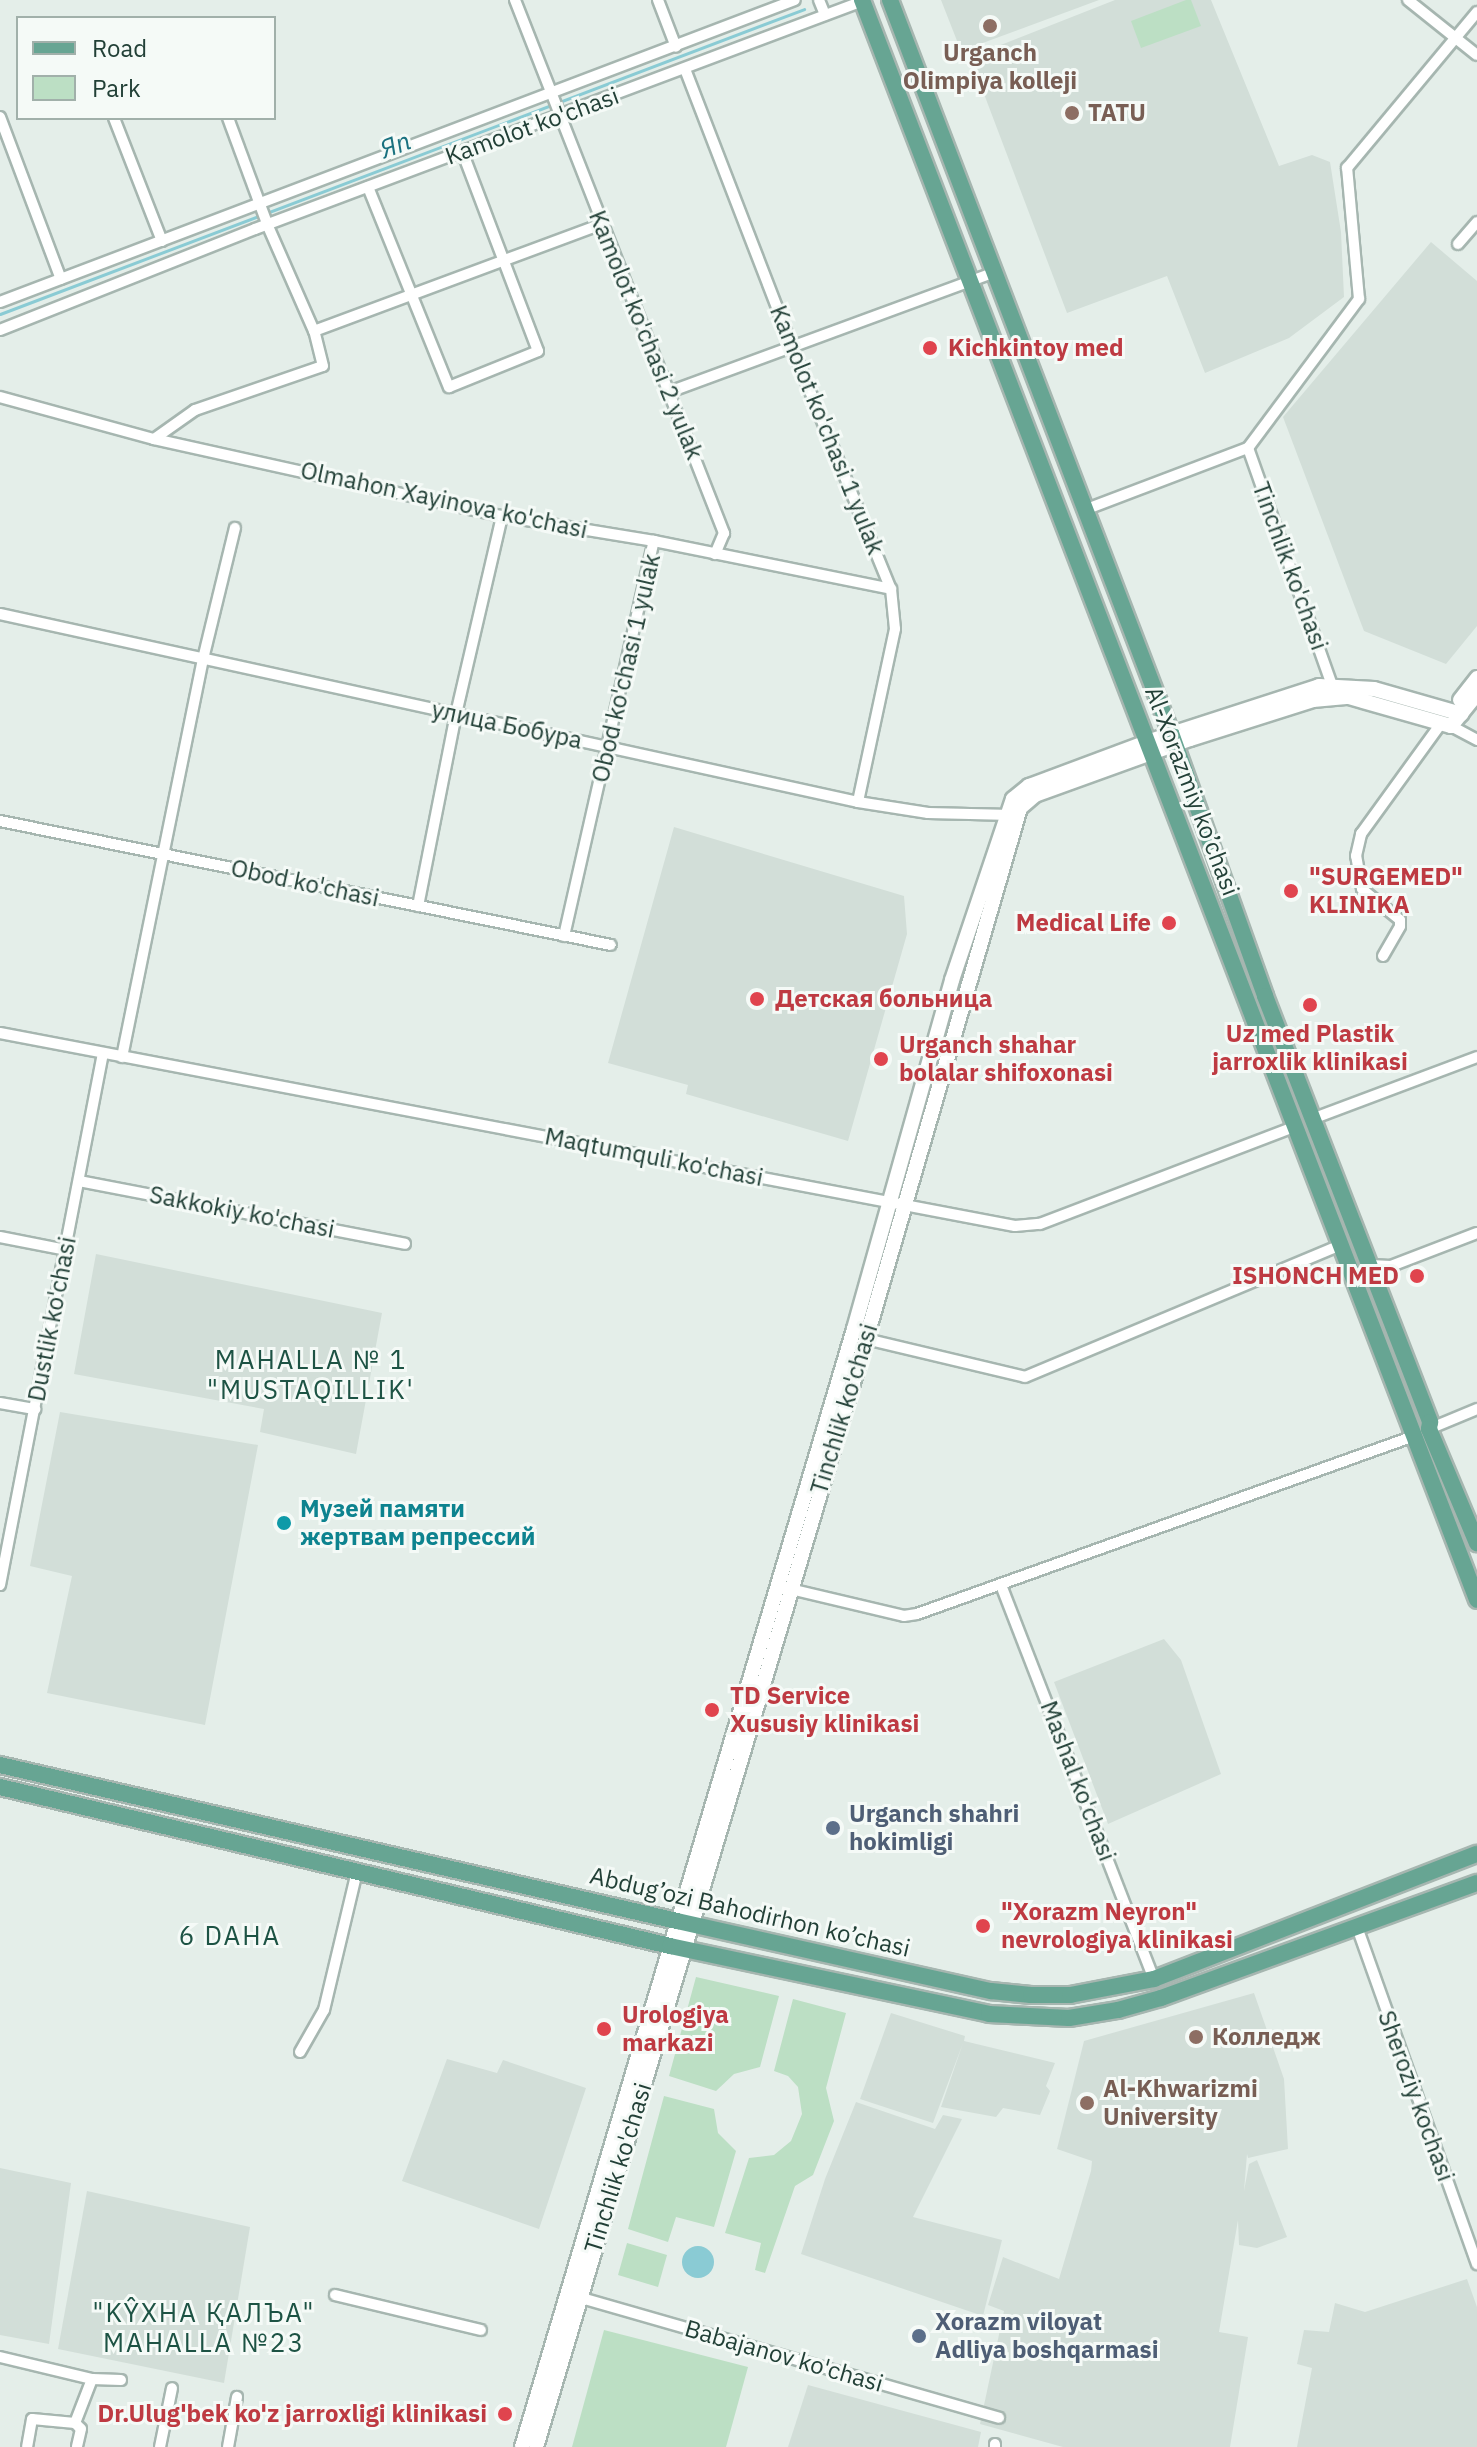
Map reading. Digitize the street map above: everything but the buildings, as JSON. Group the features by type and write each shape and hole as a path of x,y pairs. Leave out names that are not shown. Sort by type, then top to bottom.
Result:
{"main road":[{"name":"Al-Xorazmiy ko’chasi","path":"862,0 1341,1245 1421,1432 1477,1543"},
{"name":"Al-Xorazmiy ko’chasi","path":"890,0 1087,509 1312,1119 1430,1422 1421,1432"},
{"path":"1451,718 1477,678"},
{"name":"Tinchlik ko'chasi","path":"783,1587 866,1339 1013,799 1029,786 1149,747 1305,689 1332,685 1374,689 1451,718"},
{"path":"1451,718 1477,694"},
{"name":"Tinchlik ko'chasi","path":"1173,738 1336,696 1451,718"},
{"name":"Tinchlik ko'chasi","path":"536,2447 574,2296 783,1587 888,1202 1010,815"},
{"name":"Al-Xorazmiy ko’chasi","path":"1421,1432 1477,1600"},
{"name":"Abdug’ozi Bahodirhon ko’chasi","path":"0,1765 991,1991 1070,1995 1154,1979 1477,1854"},
{"name":"Abdug’ozi Bahodirhon ko’chasi","path":"0,1787 677,1947 989,2014 1034,2017 1069,2018 1118,2010 1477,1883"},
{"path":"1219,1956 1224,1975"},
{"name":"Tinchlik ko'chasi","path":"522,2447 574,2296"}],"street":[{"name":"Kamolot ko'chasi 2 yulak","path":"515,0 724,533 715,554"},
{"path":"658,0 676,47"},
{"name":"Kamolot ko'chasi","path":"0,302 795,0"},
{"path":"819,0 825,15"},
{"name":"Kamolot ko'chasi","path":"0,330 862,0"},
{"path":"1408,0 1477,55"},
{"path":"1087,509 1248,448 1359,299 1347,168 1477,12"},
{"name":"Kamolot ko'chasi 1 yulak","path":"685,69 792,347 891,589 895,629 858,802"},
{"path":"0,117 61,279"},
{"path":"115,120 162,241"},
{"path":"154,439 195,410 323,366 314,331 268,226 229,120"},
{"path":"368,187 449,387 538,351 462,151"},
{"path":"1458,244 1477,222"},
{"path":"314,331 601,224"},
{"path":"669,392 996,272"},
{"name":"Olmahon Xayinova ko'chasi","path":"0,397 154,439 502,516 654,541 891,589"},
{"name":"Tinchlik ko'chasi","path":"1248,448 1332,685"},
{"path":"418,906 456,714 502,516"},
{"path":"122,1057 203,659 235,528"},
{"name":"Obod ko'chasi 1 yulak","path":"564,936 654,541"},
{"name":"улица Бобура","path":"0,614 858,802 928,813 1010,815"},
{"path":"1383,956 1400,926 1400,920 1362,889 1356,856 1361,834 1451,718 1477,740"},
{"name":"Obod ko'chasi","path":"0,821 611,945"},
{"name":"Maqtumquli ko'chasi","path":"0,1033 1015,1226 1034,1226 1294,1127"},
{"name":"Dustlik ko'chasi","path":"0,1585 103,1053"},
{"path":"1312,1119 1477,1057"},
{"name":"Sakkokiy ko'chasi","path":"79,1181 405,1244"},
{"path":"1370,1265 1391,1266 1477,1233"},
{"path":"0,1237 66,1250"},
{"path":"866,1339 1025,1377 1341,1245"},
{"path":"0,1403 35,1409"},
{"path":"783,1587 904,1616 1001,1585 1477,1409"},
{"name":"Mashal ko'chasi","path":"1001,1585 1154,1979"},
{"path":"300,2052 324,2010 357,1871"},
{"name":"Sheroziy kochasi","path":"1357,1927 1477,2264"},
{"path":"335,2295 481,2330"},
{"name":"Babajanov ko'chasi","path":"574,2296 999,2418"},
{"path":"0,2357 92,2379 121,2380"},
{"path":"75,2423 92,2379"},
{"path":"160,2447 172,2388"},
{"path":"228,2447 237,2397"},
{"path":"27,2447 32,2419 75,2423 81,2429 77,2447"}],"shaded area":[{"name":"Urganch Olimpiya kolleji","path":"941,0 1099,0 961,51"},
{"path":"1115,0 1211,0 1279,166 1312,155 1330,162 1341,232 1344,297 1289,338 1205,373 1167,276 1067,313 970,57"},
{"path":"1431,242 1477,281 1477,626 1446,664 1364,631 1283,417"},
{"name":"Детская больница","path":"674,827 904,896 907,934 848,1141 686,1094 688,1085 608,1063"},
{"path":"96,1254 382,1313 356,1454 260,1432 264,1409 74,1374"},
{"path":"60,1412 258,1445 205,1725 47,1693 72,1576 30,1566"},
{"path":"1164,1639 1181,1660 1221,1774 1108,1824 1054,1682"},
{"path":"1254,1993 1284,2079 1288,2149 1248,2158 1247,2154 1244,2191 1249,2164 1257,2160 1287,2237 1257,2248 1239,2245 1238,2220 1219,2332 1248,2337 1230,2447 1063,2447 980,2424 1004,2311 988,2305 1003,2257 1059,2279 1091,2171 1092,2161 1057,2149 1084,2041"},
{"path":"891,2013 965,2036 964,2041 1055,2063 1046,2086 1050,2091 1040,2115 1003,2108 996,2117 941,2107 963,2043 933,2123 860,2099"},
{"path":"447,2059 497,2073 503,2060 586,2088 539,2229 402,2181"},
{"path":"856,2102 935,2129 943,2115 962,2119 913,2217 1002,2240 983,2316 801,2254 825,2179"},
{"path":"0,2168 71,2183 49,2344 0,2335"},
{"path":"87,2191 250,2227 224,2383 58,2349"},
{"path":"1467,2279 1477,2307 1477,2447 1297,2447 1312,2368 1297,2364 1304,2330 1329,2332 1335,2303 1365,2312"},
{"path":"808,2385 981,2432 978,2447 788,2447"}],"green space":[{"path":"1191,0 1201,26 1141,48 1131,21"},
{"path":"696,1977 779,1996 760,2067 734,2074 716,2091 669,2076"},
{"path":"793,1999 846,2013 826,2088 834,2121 813,2175 795,2186 765,2273 755,2270 761,2243 725,2233 749,2158 774,2155 791,2141 802,2114 798,2087 788,2076 774,2071"},
{"path":"664,2096 714,2109 718,2133 736,2151 714,2227 676,2217 668,2242 628,2229"},
{"path":"627,2243 667,2255 658,2287 618,2275"},
{"path":"604,2330 748,2367 726,2447 572,2447"}],"water":[{"path":"698,2246 709,2251 714,2262 709,2273 698,2278 687,2273 682,2262 687,2251"}],"waterway":[{"name":"Яп","path":"0,314 804,9"}],"place":[{"name":"Urganch Olimpiya kolleji","path":"990,26"},
{"name":"TATU","path":"1072,113"},
{"name":"Kichkintoy med","path":"930,348"},
{"name":"\"SURGEMED\" KLINIKA","path":"1291,891"},
{"name":"Medical Life","path":"1169,923"},
{"name":"Детская больница","path":"757,999"},
{"name":"Uz med Plastik jarroxlik klinikasi","path":"1310,1005"},
{"name":"Urganch shahar bolalar shifoxonasi","path":"881,1059"},
{"name":"ISHONCH MED","path":"1417,1276"},
{"name":"Музей памяти жертвам репрессий","path":"284,1523"},
{"name":"TD Service Xususiy klinikasi","path":"712,1710"},
{"name":"Urganch shahri hokimligi","path":"833,1828"},
{"name":"\"Xorazm Neyron\" nevrologiya klinikasi","path":"983,1926"},
{"name":"Urologiya markazi","path":"604,2029"},
{"name":"Колледж","path":"1196,2037"},
{"name":"Al-Khwarizmi University","path":"1087,2103"},
{"name":"Xorazm viloyat Adliya boshqarmasi","path":"919,2336"},
{"name":"Dr.Ulug'bek ko'z jarroxligi klinikasi","path":"505,2414"}],"district":[{"name":"MAHALLA № 1 \"MUSTAQILLIK'","path":"311,1375"},
{"name":"6 DAHA","path":"230,1936"},
{"name":"\"KŶХНА ҚАЛЪА\" MAHALLA №23","path":"204,2328"}]}
